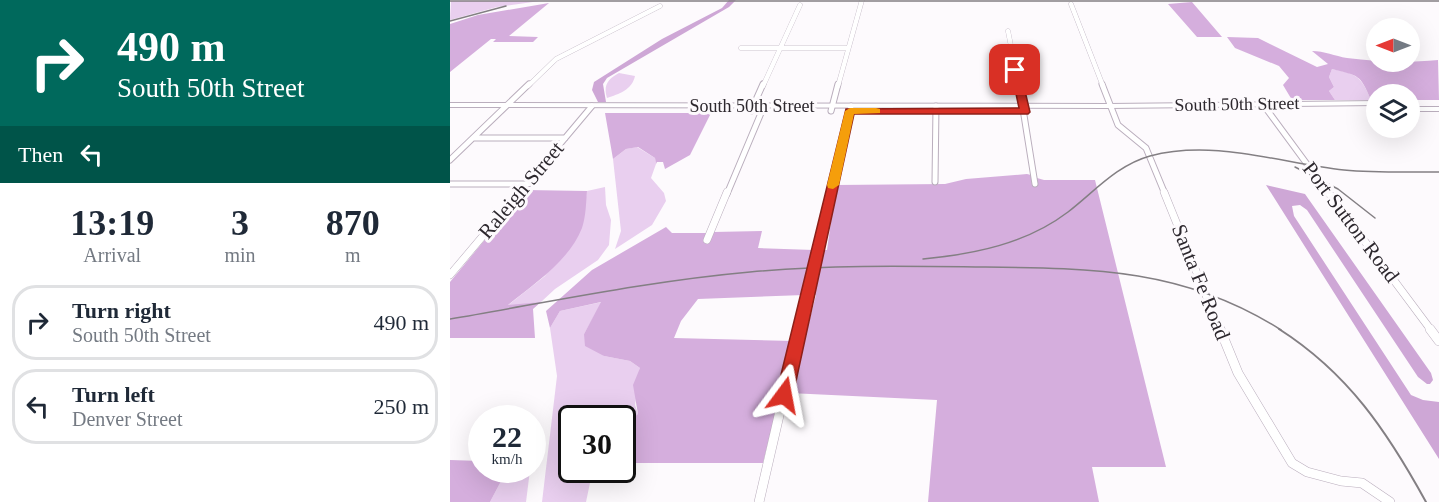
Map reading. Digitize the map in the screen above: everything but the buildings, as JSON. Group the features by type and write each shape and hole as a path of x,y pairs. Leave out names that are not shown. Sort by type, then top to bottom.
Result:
{"main road":[{"name":"South 50th Street","path":"450,105 504,108 1111,109 1366,103"},
{"path":"1420,103 1439,103"},
{"name":"South 50th Street","path":"1264,106 1366,109"},
{"name":"South 50th Street","path":"450,111 504,108"},
{"path":"1420,109 1439,109"}],"street":[{"path":"832,109 862,0"},
{"name":"Santa Fe Road","path":"1071,4 1118,125 1146,148 1238,373 1292,463 1307,472 1341,481 1362,483 1390,502"},
{"path":"450,160 556,59 660,6"},
{"path":"752,108 800,6"},
{"path":"1008,31 1035,184"},
{"path":"741,48 848,48"},
{"name":"Port Sutton Road","path":"1264,106 1439,341"},
{"name":"Raleigh Street","path":"450,275 590,108"},
{"path":"707,240 763,108"},
{"path":"759,502 851,109"},
{"path":"934,182 936,109"},
{"path":"473,138 565,138"},
{"path":"450,184 528,184"}],"shaded area":[{"path":"729,0 736,0 729,7 607,78 603,84 606,102 598,102 592,90 594,82 662,39 722,8"},
{"path":"451,1 540,1 497,7 450,20"},
{"path":"1192,2 1222,37 1197,37 1168,4"},
{"path":"549,3 509,36 538,37 533,42 493,42 496,39 491,39 450,72 450,24 478,15"},
{"path":"1227,37 1258,38 1317,67 1328,64 1312,51 1366,60 1366,72 1420,72 1420,61 1438,60 1439,100 1420,100 1420,84 1366,84 1366,89 1358,77 1332,69 1329,77 1334,87 1329,91 1335,100 1292,100 1283,85 1289,78 1279,66 1235,48"},
{"path":"1332,69 1357,77 1366,90 1366,100 1335,100 1329,91 1334,87 1329,77"},
{"path":"619,73 635,76 631,85 624,91 607,98 607,83"},
{"path":"605,113 711,113 690,155 665,169 663,162 656,164 655,158 638,147 626,149 613,159"},
{"path":"637,147 655,158 656,164 651,178 664,193 666,201 652,225 615,249 621,231 613,159 626,149"},
{"path":"1031,175 1032,185 1038,185 1037,178 1095,180 1166,467 1092,467 1099,502 928,502 937,400 789,393 801,341 804,341 816,295 811,294 821,250 827,250 836,185 945,184 966,179"},
{"path":"1266,185 1305,194 1431,373 1433,380 1430,384 1418,377 1307,210 1300,205 1292,206 1294,216 1411,395 1423,400 1439,402 1439,459"},
{"path":"605,187 606,205 611,220 609,245 598,260 555,289 541,302 507,306 545,276 581,229 587,191"},
{"path":"526,190 587,191 582,228 569,251 550,271 508,305 541,302 533,309 535,338 450,338 450,282"},
{"path":"666,227 672,233 706,233 703,242 709,242 713,232 762,231 758,248 814,250 804,295 698,299 681,321 674,338 793,341 763,463 636,463 636,415 638,414 633,385 640,368 630,361 604,356 585,346 584,334 601,302 560,311 550,328 546,311 592,270"},
{"path":"602,302 584,334 604,356 630,361 640,368 635,405 558,405 558,483 590,483 586,502 542,502 557,376 550,328 560,311"},
{"path":"450,460 468,461 468,483 500,483 490,502 450,502"},
{"path":"500,483 528,483 526,502 490,502"}],"railway":[{"path":"450,1 1439,1"},
{"path":"450,21 506,6"},
{"path":"923,259 961,254 1017,240 1052,223 1116,172 1138,160 1174,151 1223,151 1356,171 1439,172"},
{"path":"1295,167 1338,189 1375,218"},
{"path":"450,319 637,286 750,272 863,266 1017,267 1096,271 1134,275 1171,283 1208,294 1244,309 1281,330"},
{"path":"1279,329 1326,365 1364,405 1396,451 1426,502"}],"slow traffic":[{"path":"833,185 850,111 876,111"}],"route":[{"path":"784,395 850,111 1024,112 1015,70"}]}
